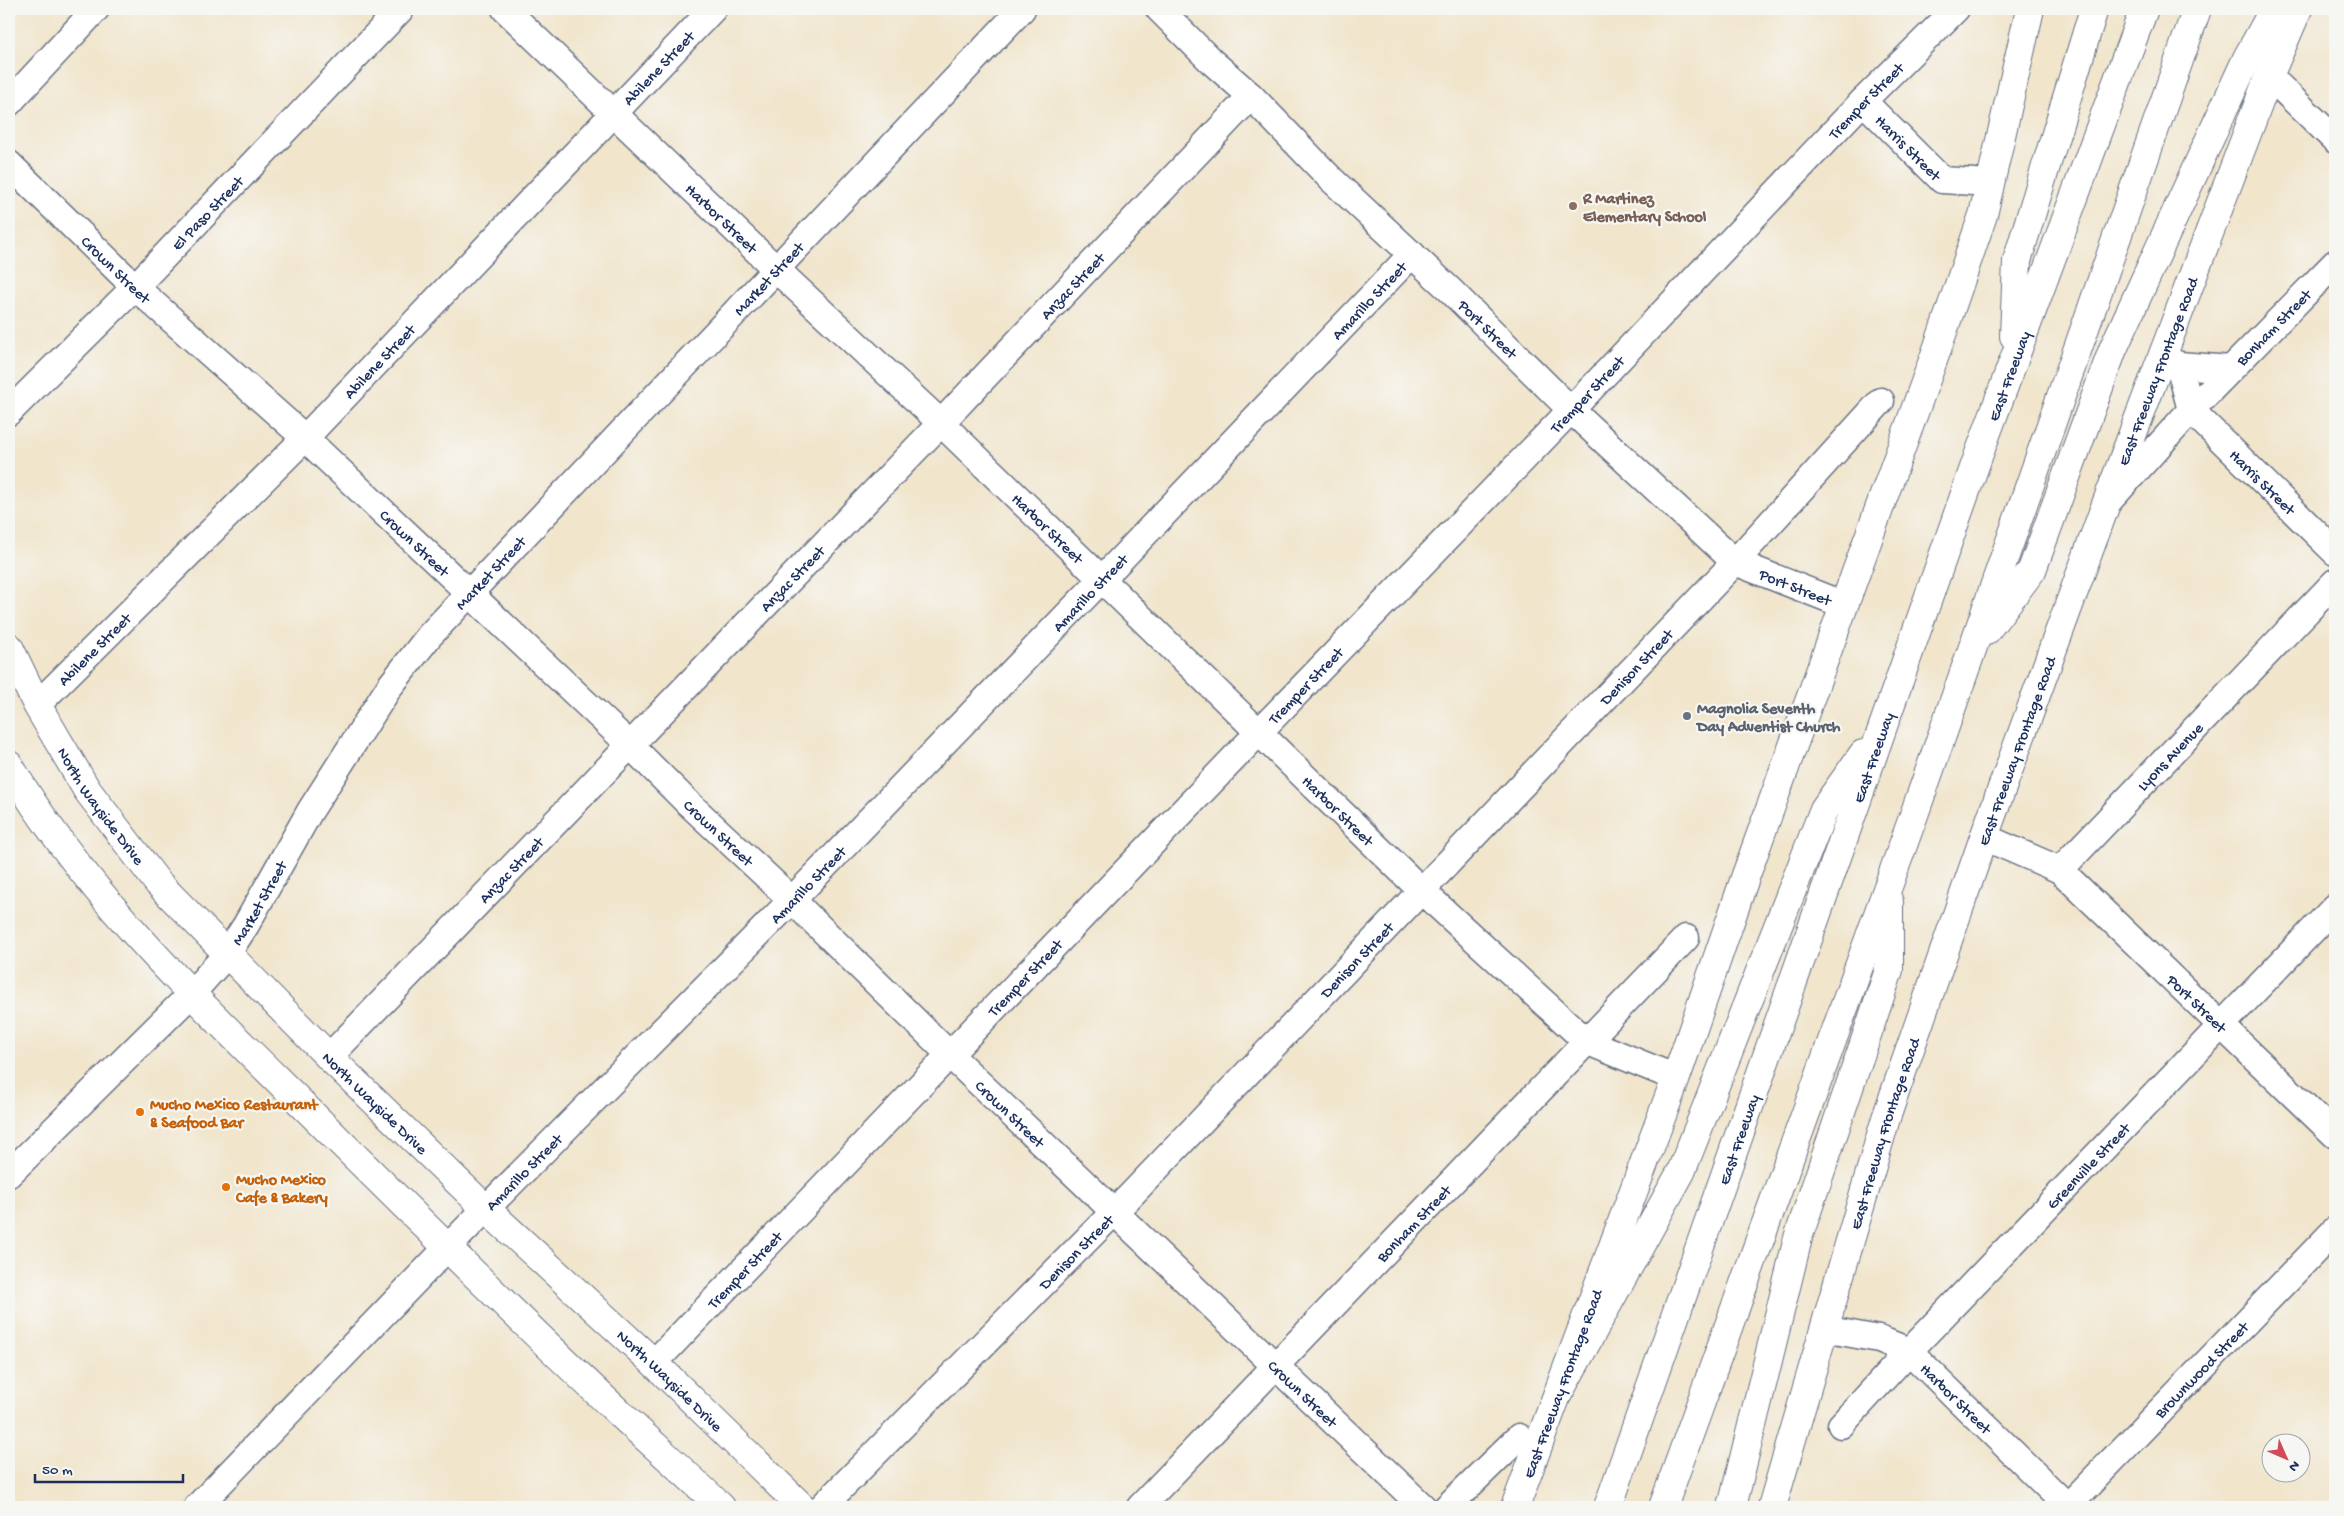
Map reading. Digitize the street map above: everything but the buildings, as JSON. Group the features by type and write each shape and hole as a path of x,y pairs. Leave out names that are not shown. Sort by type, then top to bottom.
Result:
{"main road":[{"name":"East Freeway Frontage Road","path":"1515,1507 1676,1078 1743,885 1944,327 1982,215 2030,9"},
{"path":"2013,363 2018,261 2094,9"},
{"name":"East Freeway","path":"1608,1507 1882,726 2013,363 2144,9"},
{"path":"1663,1507 1889,882 2197,9"},
{"path":"1969,655 2032,570 2114,349 2247,58 2274,9"},
{"name":"East Freeway Frontage Road","path":"1772,1507 1886,1118 1984,837 2106,504 2171,362 2269,76 2298,9"},
{"name":"North Wayside Drive","path":"9,647 37,705 87,790 158,883 329,1057 486,1210 654,1363 802,1507"},
{"path":"1558,1394 1681,1172 1824,809 1882,726"},
{"path":"9,765 31,802 146,948 447,1248 608,1402 722,1507"},
{"path":"1732,1507 1798,1238 1889,970 1889,882"}],"street":[{"path":"9,103 96,9"},
{"name":"El Paso Street","path":"9,412 135,287 401,9"},
{"name":"Harbor Street","path":"505,9 777,270 940,423 1422,891 1586,1042 1676,1078"},
{"name":"Abilene Street","path":"37,705 305,438 713,9"},
{"name":"Market Street","path":"9,1174 191,994 227,954 310,811 390,686 430,635 1022,9"},
{"name":"Port Street","path":"1159,9 1211,61 1251,96 1331,179 1412,254 1571,410 1736,562 1844,605"},
{"name":"Tremper Street","path":"654,1363 1259,732 1571,410 1863,101 1956,9"},
{"path":"2269,76 2335,140"},
{"name":"Anzac Street","path":"329,1057 940,423 1251,96"},
{"name":"Harris Street","path":"1863,101 1942,180 1990,183"},
{"name":"Crown Street","path":"9,164 135,287 305,438 630,745 950,1055 1423,1507"},
{"name":"Amarillo Street","path":"197,1507 447,1248 792,900 1412,254"},
{"name":"Bonham Street","path":"2106,504 2191,410 2335,263"},
{"path":"2171,362 2191,410"},
{"name":"Bonham Street","path":"2171,362 2231,369"},
{"name":"Denison Street","path":"822,1507 1114,1212 1422,891 1736,562 1881,401"},
{"name":"Harris Street","path":"2191,410 2335,552"},
{"name":"Lyons Avenue","path":"2060,870 2335,582"},
{"path":"1984,837 2060,870"},
{"name":"Port Street","path":"2060,870 2335,1135"},
{"name":"Greenville Street","path":"1841,1424 2220,1025 2335,908"},
{"name":"Bonham Street","path":"1140,1507 1686,938"},
{"name":"Brownwood Street","path":"2068,1507 2335,1230"},
{"name":"Harbor Street","path":"1824,1329 1879,1339 1909,1351 2068,1507"},
{"path":"1447,1507 1518,1437"}],"place":[{"name":"R Martinez Elementary School","path":"1573,206"},
{"name":"Magnolia Seventh Day Adventist Church","path":"1687,716"},
{"name":"Mucho Mexico Restaurant & Seafood Bar","path":"140,1112"},
{"name":"Mucho Mexico Cafe & Bakery","path":"226,1187"}]}
